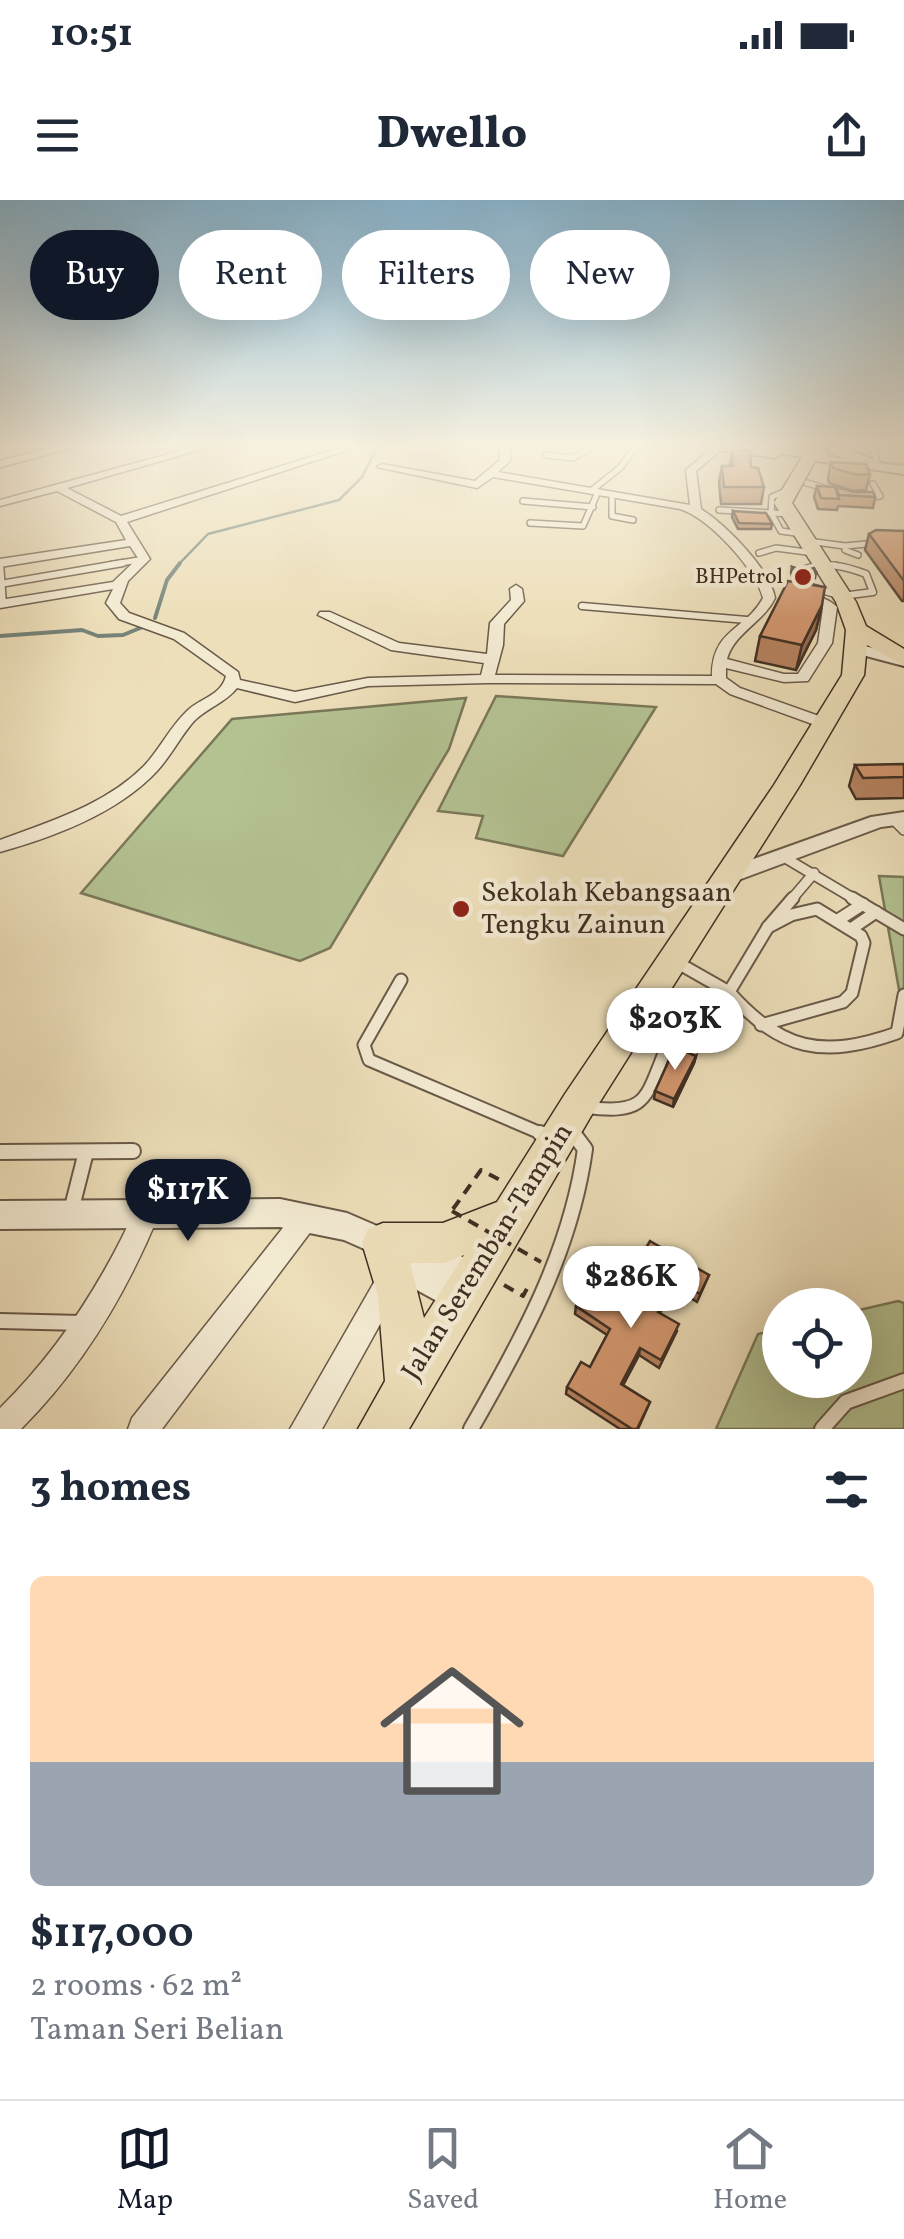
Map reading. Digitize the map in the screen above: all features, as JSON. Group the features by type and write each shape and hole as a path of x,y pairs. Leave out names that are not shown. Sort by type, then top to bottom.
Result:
{"highway":[{"path":"783,503 784,512 842,596 857,639 904,662"},
{"path":"784,512 789,503"},
{"name":"Jalan Seremban-Tampin","path":"382,1429 567,1123 853,675 857,639"},
{"path":"853,675 904,662"},
{"path":"408,1381 398,1257 495,1225 517,1204"}],"street":[{"path":"0,846 97,808 151,768 198,709 226,693 233,683 232,675 180,636 124,616 113,603 123,582 144,559 120,520 88,503"},
{"path":"120,520 173,503"},
{"path":"656,503 696,510 742,554 769,597"},
{"path":"695,503 696,510"},
{"path":"0,563 134,542"},
{"path":"2,604 123,582"},
{"path":"487,679 490,659 498,648 498,619 518,601 516,589"},
{"path":"720,680 724,645 769,597"},
{"path":"720,662 796,680 804,678 825,644 830,607 813,600 769,597"},
{"path":"325,616 396,648 490,659"},
{"path":"825,644 857,639"},
{"path":"233,683 295,697 368,682 720,680 735,691 824,723"},
{"path":"725,876 900,822"},
{"path":"0,1215 280,1213 347,1227 416,1272 468,1282"},
{"path":"0,1429 91,1324 126,1268 146,1214"},
{"path":"143,1429 306,1218"},
{"path":"305,1429 398,1257"}],"lane":[{"path":"530,523 580,526 587,522 592,503"},
{"path":"612,503 612,516 633,520"},
{"path":"720,510 784,512"},
{"path":"811,553 866,544"},
{"path":"844,546 858,556"},
{"path":"759,554 776,548 811,553 866,574 873,592 842,596 829,594 810,583"},
{"path":"1,584 144,559"},
{"path":"0,563 2,604"},
{"path":"582,606 747,620"},
{"path":"782,856 904,929"},
{"path":"730,992 768,927 814,874"},
{"path":"838,920 864,904"},
{"path":"761,1025 843,1002 852,993 864,943 862,936 826,912 808,909 768,927"},
{"path":"851,929 876,912"},
{"path":"671,960 730,992 761,1025 785,1039 826,1052 862,1047 896,1033 904,994"},
{"path":"401,980 364,1046 370,1060 514,1119 567,1123 620,1112 644,1099 668,1044 665,1034 638,1014"},
{"path":"471,1429 558,1258 583,1175 585,1149 567,1123"},
{"path":"0,1152 133,1151"},
{"path":"70,1214 86,1152"},
{"path":"0,1322 91,1324"},
{"path":"822,1429 828,1414 870,1388 904,1381"}],"path":[{"path":"517,1204 481,1170 452,1210 541,1262"},
{"path":"468,1282 523,1296 532,1279"}],"green space":[{"path":"496,696 656,707 563,856 476,838 483,816 438,811"},
{"path":"466,698 449,749 330,948 300,961 81,893 232,719"},
{"path":"879,876 904,877 904,1018"},
{"path":"904,1303 904,1429 716,1429 758,1334 762,1333 762,1398 872,1398 872,1307"}],"building":[{"path":"733,511 766,513 772,524 739,523"},
{"path":"876,530 904,531 904,581 869,534"},
{"path":"792,567 804,571 814,568 816,572 808,571 805,579 816,586 798,583"},
{"path":"788,581 825,587 822,605 802,645 760,636"},
{"path":"904,764 904,777 863,778 855,765"},
{"path":"675,1047 696,1056 674,1099 655,1091"},
{"path":"650,1241 709,1275 700,1294 675,1280 658,1312 679,1324 661,1360 640,1348 621,1384 650,1402 637,1429 632,1429 567,1387 581,1362 590,1367 610,1329 576,1306 594,1274 629,1294 647,1262 640,1258"}],"waterway":[{"path":"178,565 208,534 326,503"},
{"path":"155,618 167,580 180,563"},
{"path":"0,636 82,630 98,636 123,635 145,626"}],"place":[{"name":"BHPetrol","path":"803,577"},
{"name":"Sekolah Kebangsaan Tengku Zainun","path":"461,909"}]}
